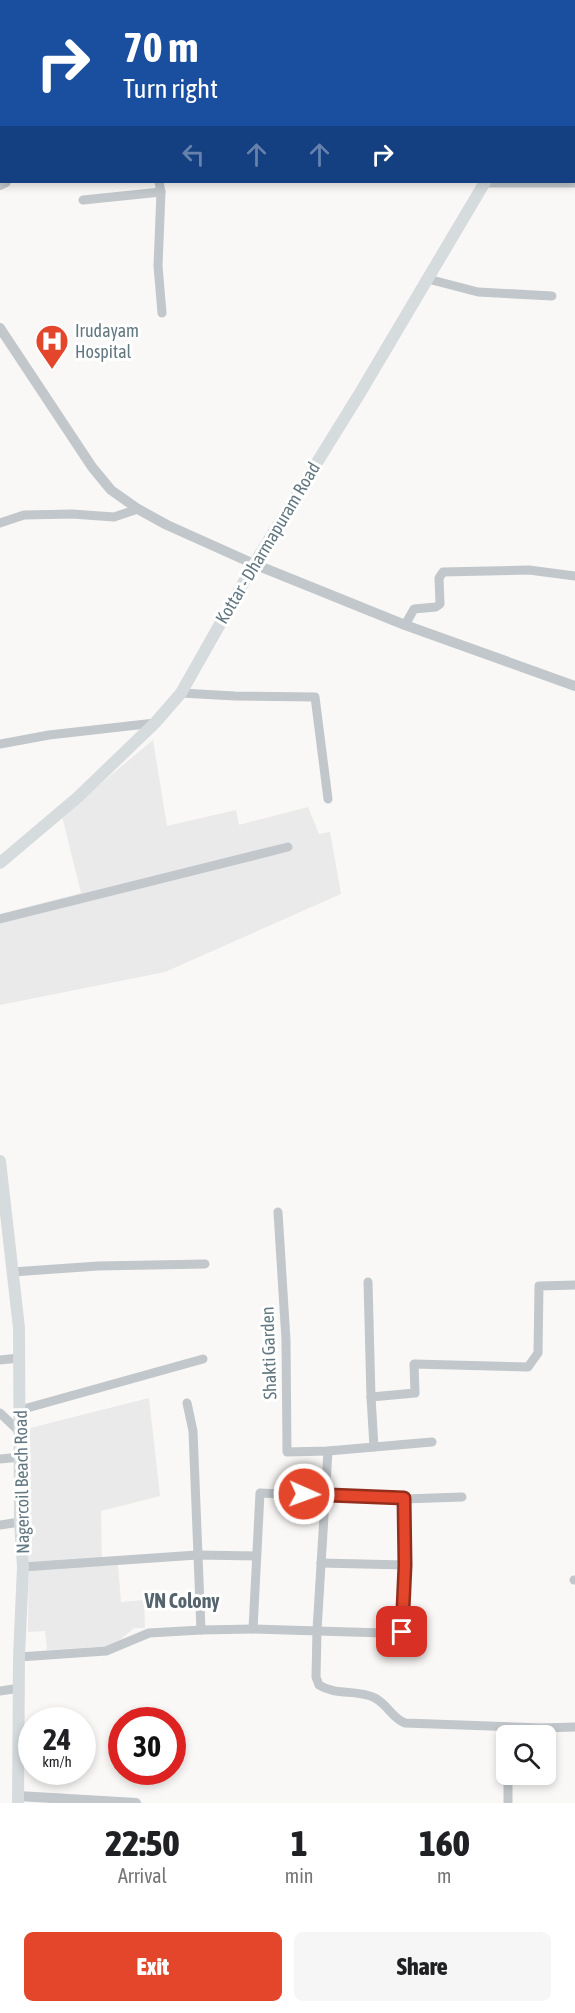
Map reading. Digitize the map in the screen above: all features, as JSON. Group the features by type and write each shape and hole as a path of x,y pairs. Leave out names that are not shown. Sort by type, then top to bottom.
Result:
{"main road":[{"name":"Kottar - Dharmapuram Road","path":"0,863 78,797 155,723 181,693 254,564 484,183"},
{"name":"Nagercoil Beach Road","path":"0,1161 19,1328 20,1358 20,1522 23,1567 19,1658 18,1799"}],"street":[{"path":"159,183 161,192 158,266 162,313"},
{"path":"83,200 161,192"},
{"path":"428,279 478,292 552,296"},
{"path":"0,328 92,467 111,490 138,509 166,525 254,564 405,625 575,686"},
{"path":"0,523 24,515 72,514 114,517 138,509"},
{"path":"405,625 414,609 436,607 440,604 440,578 441,573 444,572 529,570 575,576"},
{"path":"181,693 315,697 328,799"},
{"path":"0,744 49,735 155,723"},
{"path":"0,920 288,847"},
{"name":"Shakti Garden","path":"278,1212 286,1340 287,1452 328,1451"},
{"path":"12,1272 98,1266 206,1264"},
{"path":"368,1282 374,1447"},
{"path":"371,1397 415,1393 414,1364 528,1367 538,1353 539,1286 575,1285"},
{"path":"0,1360 20,1358"},
{"path":"21,1410 203,1359"},
{"path":"187,1403 193,1431 196,1555 201,1630"},
{"path":"0,1413 21,1433"},
{"path":"432,1442 328,1451 316,1630 316,1677 319,1685 324,1689 367,1695 376,1699 383,1703 397,1719 405,1723 496,1730"},
{"path":"0,1459 21,1457"},
{"path":"253,1629 260,1493 404,1498 462,1497"},
{"path":"402,1632 405,1565 404,1498"},
{"path":"0,1525 20,1522"},
{"path":"23,1567 196,1555 256,1556"},
{"path":"321,1563 405,1565"},
{"path":"19,1658 106,1652 149,1633 253,1629 415,1634"},
{"path":"0,1691 20,1688"},
{"path":"556,1728 575,1727"},
{"path":"508,1785 508,1803"},
{"path":"18,1799 136,1803"}],"shaded area":[{"path":"153,740 167,826 236,810 239,825 308,807 319,834 330,832 341,894 165,972 0,1005 0,914 81,893 62,816"},
{"path":"149,1398 160,1496 101,1511 102,1566 118,1565 121,1602 144,1600 145,1628 134,1628 113,1646 47,1650 45,1631 28,1632 30,1428"}],"place":[{"name":"Irudayam Hospital","path":"52,370"}],"district":[{"name":"VN Colony","path":"182,1601"}],"route":[{"path":"304,1494 404,1498 405,1565 402,1632"}]}
